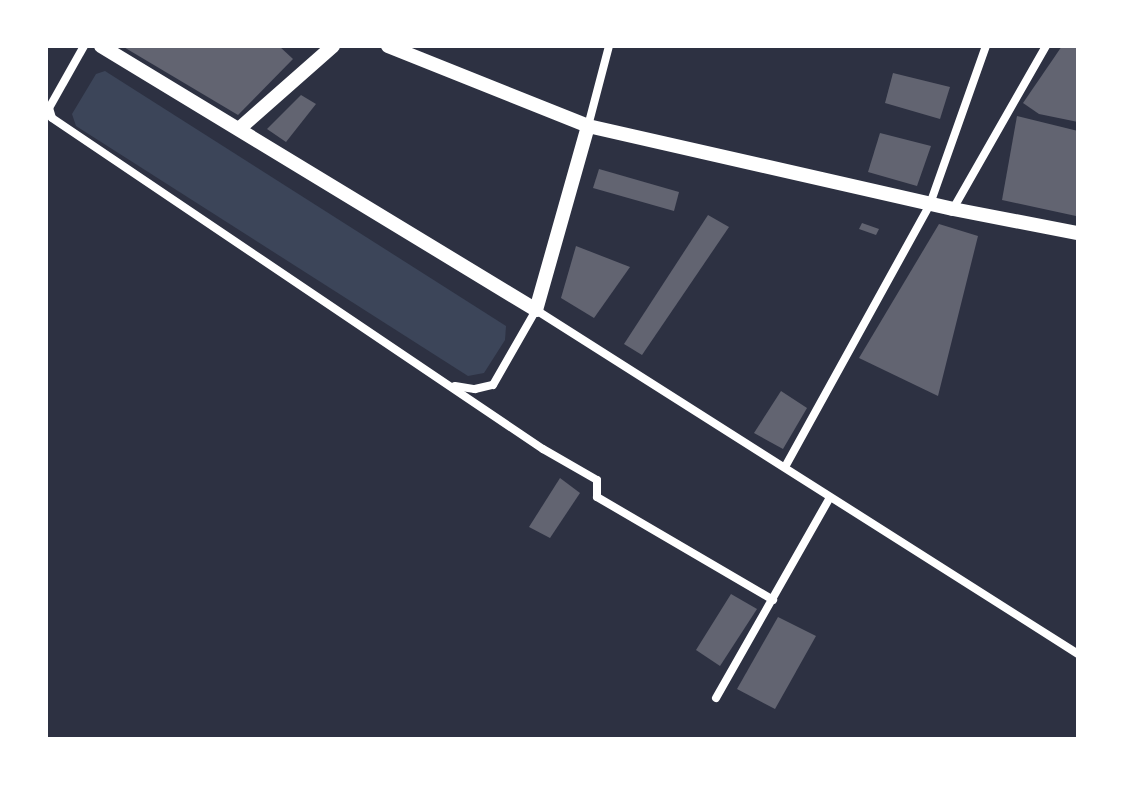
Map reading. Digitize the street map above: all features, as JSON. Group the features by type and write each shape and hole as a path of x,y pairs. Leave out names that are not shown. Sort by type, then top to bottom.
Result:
{"street":[{"path":"84,46 49,108 52,118 597,480 597,497 773,600"},
{"path":"101,46 536,310 785,467 829,499 1078,654"},
{"path":"240,128 333,46"},
{"path":"388,46 588,126 930,204 1078,233"},
{"path":"449,384 475,389 493,385 536,310 609,46"},
{"path":"785,467 930,204 986,46"},
{"path":"953,209 1046,46"},
{"path":"716,698 829,499"}],"shaded area":[{"path":"105,71 506,326 505,340 484,373 468,376 76,126 72,114 96,74"}],"building":[{"path":"122,46 279,46 293,59 238,115"},
{"path":"1062,46 1078,46 1078,122 1039,114 1023,103"},
{"path":"893,73 950,87 940,119 885,103"},
{"path":"301,95 316,104 286,142 267,129"},
{"path":"1017,116 1078,131 1076,216 1002,200"},
{"path":"880,133 931,146 917,186 868,172"},
{"path":"599,169 679,192 674,211 593,188"},
{"path":"708,215 729,227 642,355 624,344"},
{"path":"862,223 879,229 876,235 859,229"},
{"path":"939,224 978,236 938,396 859,358"},
{"path":"576,246 630,267 594,318 561,298"},
{"path":"781,391 807,408 783,449 754,433"},
{"path":"560,478 580,493 550,538 529,527"},
{"path":"731,594 757,609 720,666 696,650"},
{"path":"778,617 816,636 775,709 737,689"}]}
